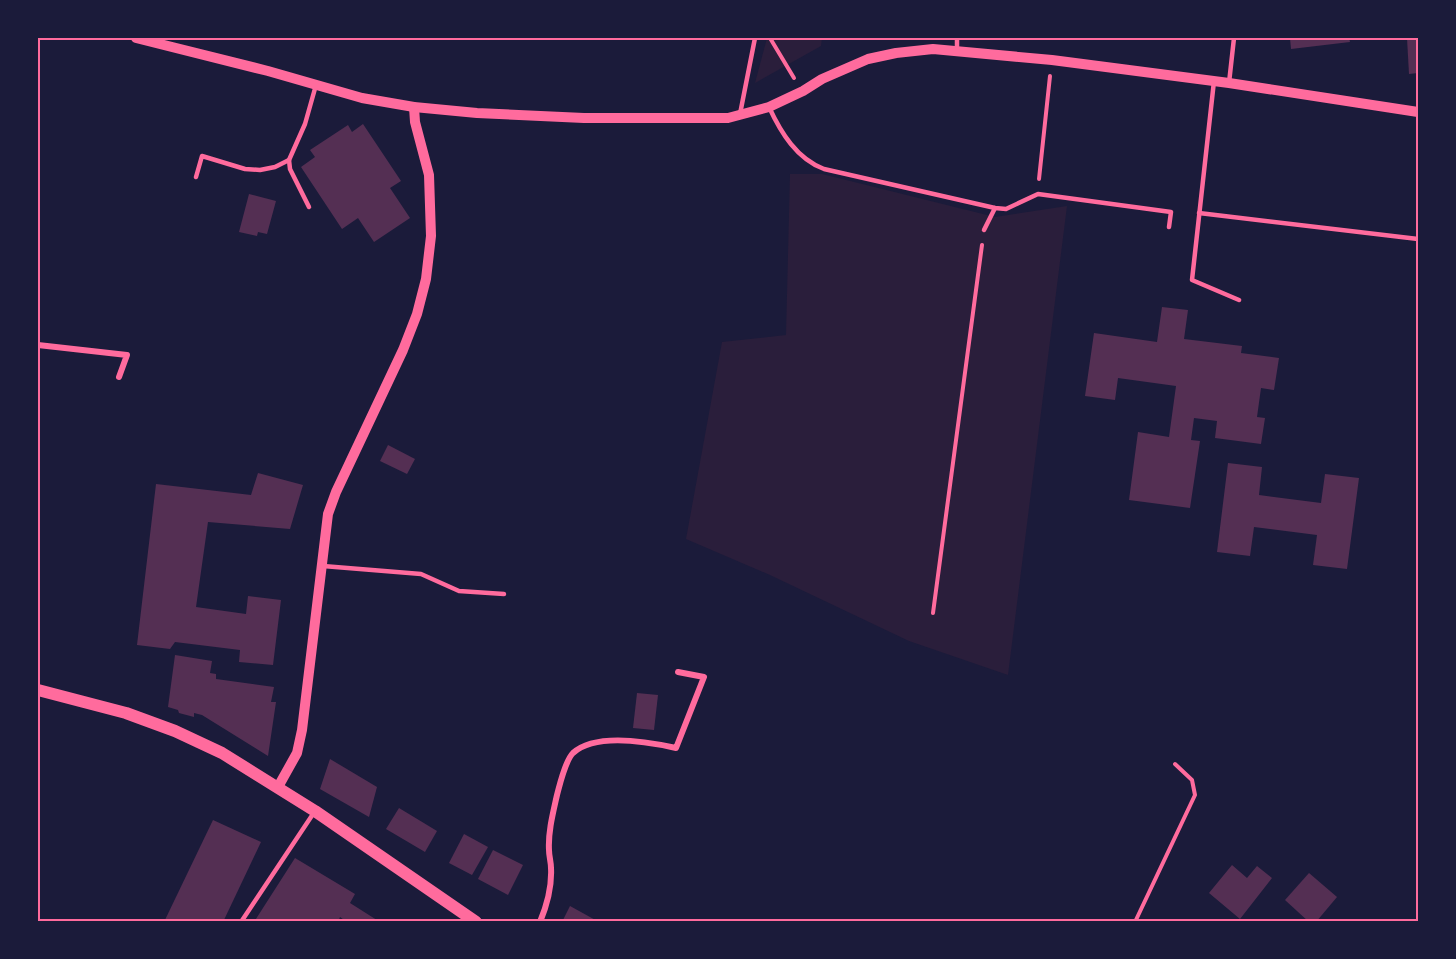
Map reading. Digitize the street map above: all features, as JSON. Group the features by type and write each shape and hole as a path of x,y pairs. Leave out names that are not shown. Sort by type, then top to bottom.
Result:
{"main road":[{"path":"38,690 126,713 166,727 222,753 315,811 476,921"}],"street":[{"path":"136,38 268,71 362,98 414,107 584,118 728,118 740,116 768,107 803,91 822,79 868,59 915,51 957,51 1052,60 1229,83 1419,112"},
{"path":"278,787 297,753 302,730 328,514 336,492 404,350 426,279 431,236 429,175 415,122 414,107"},
{"path":"38,345 127,355 119,377"},
{"path":"540,921 550,890 549,849 552,814 561,778 572,754 583,747 609,740 640,741 676,748 704,677 678,672"}],"lane":[{"path":"740,116 755,38"},
{"path":"957,38 957,51"},
{"path":"1229,83 1234,38"},
{"path":"1214,81 1192,280 1239,300"},
{"path":"309,207 290,169 289,160 305,124 316,85"},
{"path":"768,107 789,142 813,165 824,170 995,208 1006,208 1038,194 1171,212 1169,228"},
{"path":"196,177 202,156 253,169 275,167 289,160"},
{"path":"984,230 995,208"},
{"path":"1199,213 1419,238"},
{"path":"321,566 421,574 459,591 504,594"},
{"path":"241,921 315,811"}],"path":[{"path":"769,38 803,91"},
{"path":"1038,194 1052,60"},
{"path":"933,613 984,230"},
{"path":"1135,921 1194,795 1192,780 1175,764"}],"shaded area":[{"path":"767,38 822,38 821,46 755,83"},
{"path":"790,174 822,174 995,217 1067,206 1008,675 909,641 770,575 686,539 722,342 786,335"}],"building":[{"path":"1290,38 1349,38 1350,42 1291,49"},
{"path":"1407,38 1418,38 1418,73 1409,74"},
{"path":"363,124 401,181 390,188 410,218 374,242 358,218 342,229 301,167 315,157 310,150 348,125 352,132"},
{"path":"249,194 276,201 267,234 258,232 257,236 239,232"},
{"path":"1162,307 1188,310 1184,339 1242,346 1241,353 1279,358 1274,390 1261,388 1257,417 1265,418 1261,444 1215,438 1217,421 1194,418 1191,440 1200,441 1190,508 1129,500 1138,432 1169,437 1176,386 1118,378 1115,400 1085,396 1094,333 1157,342"},
{"path":"388,445 415,459 407,474 380,461"},
{"path":"1228,463 1262,467 1259,495 1321,503 1325,474 1359,478 1347,569 1313,565 1317,535 1254,527 1250,556 1217,552"},
{"path":"258,473 303,485 290,529 208,522 196,607 246,614 248,596 281,600 273,665 239,662 240,650 175,642 170,649 137,645 156,484 251,495"},
{"path":"175,655 212,661 210,673 216,674 216,679 274,687 271,702 276,702 268,756 202,715 194,713 194,717 168,707"},
{"path":"637,693 658,695 654,730 633,728"},
{"path":"330,759 377,787 369,817 320,789"},
{"path":"399,808 437,831 425,852 386,829"},
{"path":"213,820 261,842 223,922 164,922"},
{"path":"464,834 488,847 472,875 449,863"},
{"path":"493,850 523,865 508,895 478,879"},
{"path":"295,858 355,894 350,903 380,922 347,922 340,917 338,922 254,922"},
{"path":"1232,865 1247,878 1257,866 1272,878 1240,919 1209,893"},
{"path":"1309,873 1337,897 1316,922 1309,922 1285,900"},
{"path":"570,906 599,922 562,922"}]}
